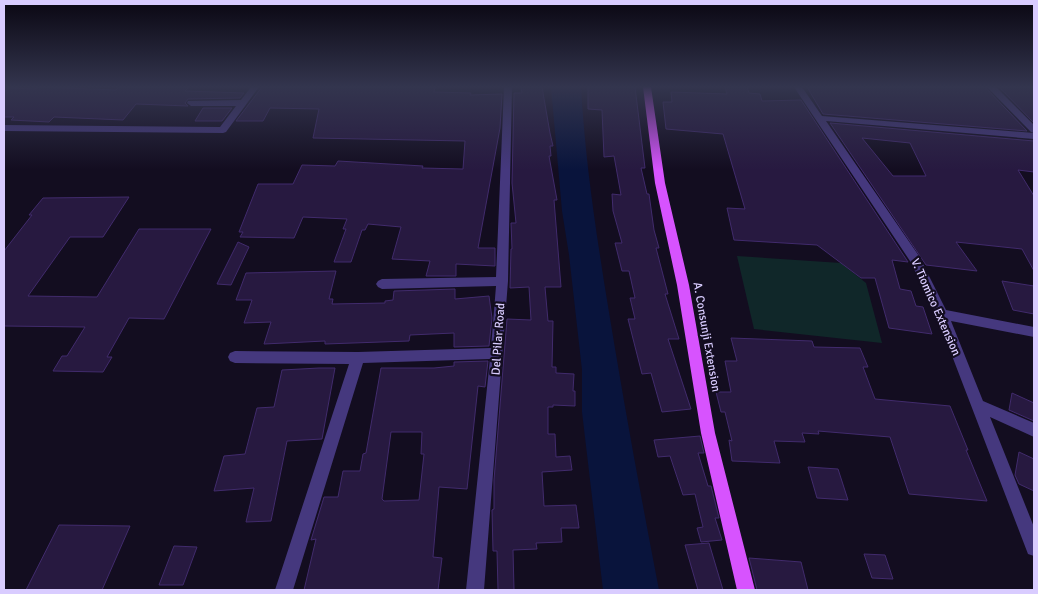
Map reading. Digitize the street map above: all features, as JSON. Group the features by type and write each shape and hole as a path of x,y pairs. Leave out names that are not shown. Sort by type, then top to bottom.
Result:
{"main road":[{"name":"A. Consunji Extension","path":"651,115 660,183 683,285 708,433 746,590"}],"street":[{"path":"4,128 223,130 234,115"},
{"name":"Del Pilar Road","path":"474,590 497,353 502,281 507,115"},
{"name":"V. Tiomico Extension","path":"816,115 915,259 942,314 1034,548"},
{"path":"1019,115 1034,130"},
{"path":"818,118 1034,136"},
{"path":"382,284 502,281"},
{"path":"942,314 1034,332"},
{"path":"235,357 358,358 497,353"},
{"path":"284,590 358,358"},
{"path":"978,405 1034,430"}],"green space":[{"path":"737,256 841,263 866,283 882,343 754,329"}],"water":[{"path":"553,115 583,115 594,217 602,268 659,590 603,590 582,412 582,370 562,211"}],"building":[{"path":"4,115 127,115 123,120 54,117 49,122 11,120 14,117 4,117"},
{"path":"199,115 227,115 222,121 195,121"},
{"path":"241,115 266,115 263,121 236,121"},
{"path":"318,115 501,115 478,248 495,248 495,266 456,264 456,276 426,276 430,261 392,259 401,227 368,224 365,230 362,230 351,262 334,262 346,229 343,229 347,219 303,217 294,238 240,237 243,232 239,232 258,184 293,184 302,165 335,166 338,161 423,166 422,168 463,169 465,141 313,138"},
{"path":"514,115 547,115 553,146 550,146 551,156 549,156 557,200 554,200 561,287 545,287 548,321 553,321 552,367 556,367 556,373 574,374 573,391 575,391 575,406 553,405 553,407 548,407 548,434 555,434 556,457 570,456 572,470 542,472 544,506 576,505 579,528 561,528 562,542 536,543 537,549 513,550 514,590 498,590 497,551 493,551 492,510 494,509 494,480 507,319 531,320 529,287 510,288 511,223 516,223 512,183"},
{"path":"602,115 638,115 645,168 641,168 647,194 649,194 654,230 659,248 656,248 668,294 665,294 679,339 668,339 691,409 662,412 651,373 642,374 628,319 635,319 630,298 635,298 629,271 622,271 615,243 622,243 613,211 612,194 621,195 614,156 604,157"},
{"path":"664,115 811,115 908,262 892,260 900,289 911,291 916,306 923,307 932,334 889,328 875,278 861,278 817,245 734,240 727,208 745,209 723,134 666,129"},
{"path":"832,115 1011,115 1027,131"},
{"path":"1026,115 1034,115 1034,123"},
{"path":"830,123 1034,141 1034,172 1018,170 1034,196 1034,271 1022,249 956,242 977,271 926,265","holes":["862,138 910,143 926,176 893,176"]},
{"path":"129,197 103,237 70,237 28,296 97,297 139,229 211,229 164,319 129,318 107,357 112,357 103,372 53,371 62,356 67,356 85,327 4,326 4,251 43,198"},
{"path":"238,242 249,247 231,285 217,284"},
{"path":"336,271 329,299 333,299 332,304 385,303 385,301 393,300 394,291 455,289 455,299 489,296 492,318 489,346 454,347 454,333 410,335 409,341 325,344 325,341 264,344 271,322 244,323 252,300 236,300 246,273"},
{"path":"1002,281 1034,286 1034,314 1013,310"},
{"path":"731,338 812,341 814,347 860,348 868,367 863,367 875,399 950,406 987,501 909,494 890,437 818,431 819,434 802,433 805,442 774,441 780,463 732,461 729,440 732,441 725,412 721,412 716,392 731,392 725,361 737,361"},
{"path":"488,361 485,387 478,386 467,489 439,487 433,557 442,558 438,590 304,590 316,539 311,540 324,497 338,497 343,471 360,471 363,454 366,453 381,368 434,368 454,366 454,362","holes":["391,432 422,432 421,454 424,454 419,500 384,501 382,499"]},
{"path":"335,368 322,439 287,441 271,521 246,522 254,488 214,491 224,456 245,454 257,408 274,407 282,370"},
{"path":"1012,393 1034,403 1034,421 1009,410"},
{"path":"700,436 704,453 698,453 708,486 711,486 719,518 715,518 722,540 701,542 697,528 703,527 695,494 683,495 670,456 658,457 654,440"},
{"path":"1019,452 1034,459 1034,491 1019,484 1015,475"},
{"path":"808,467 838,469 848,500 817,498"},
{"path":"59,525 130,526 102,590 26,590"},
{"path":"709,543 723,590 698,590 685,545"},
{"path":"174,546 197,547 183,585 159,585"},
{"path":"864,554 885,555 893,579 872,578"},
{"path":"749,558 801,562 808,590 757,590"}]}
